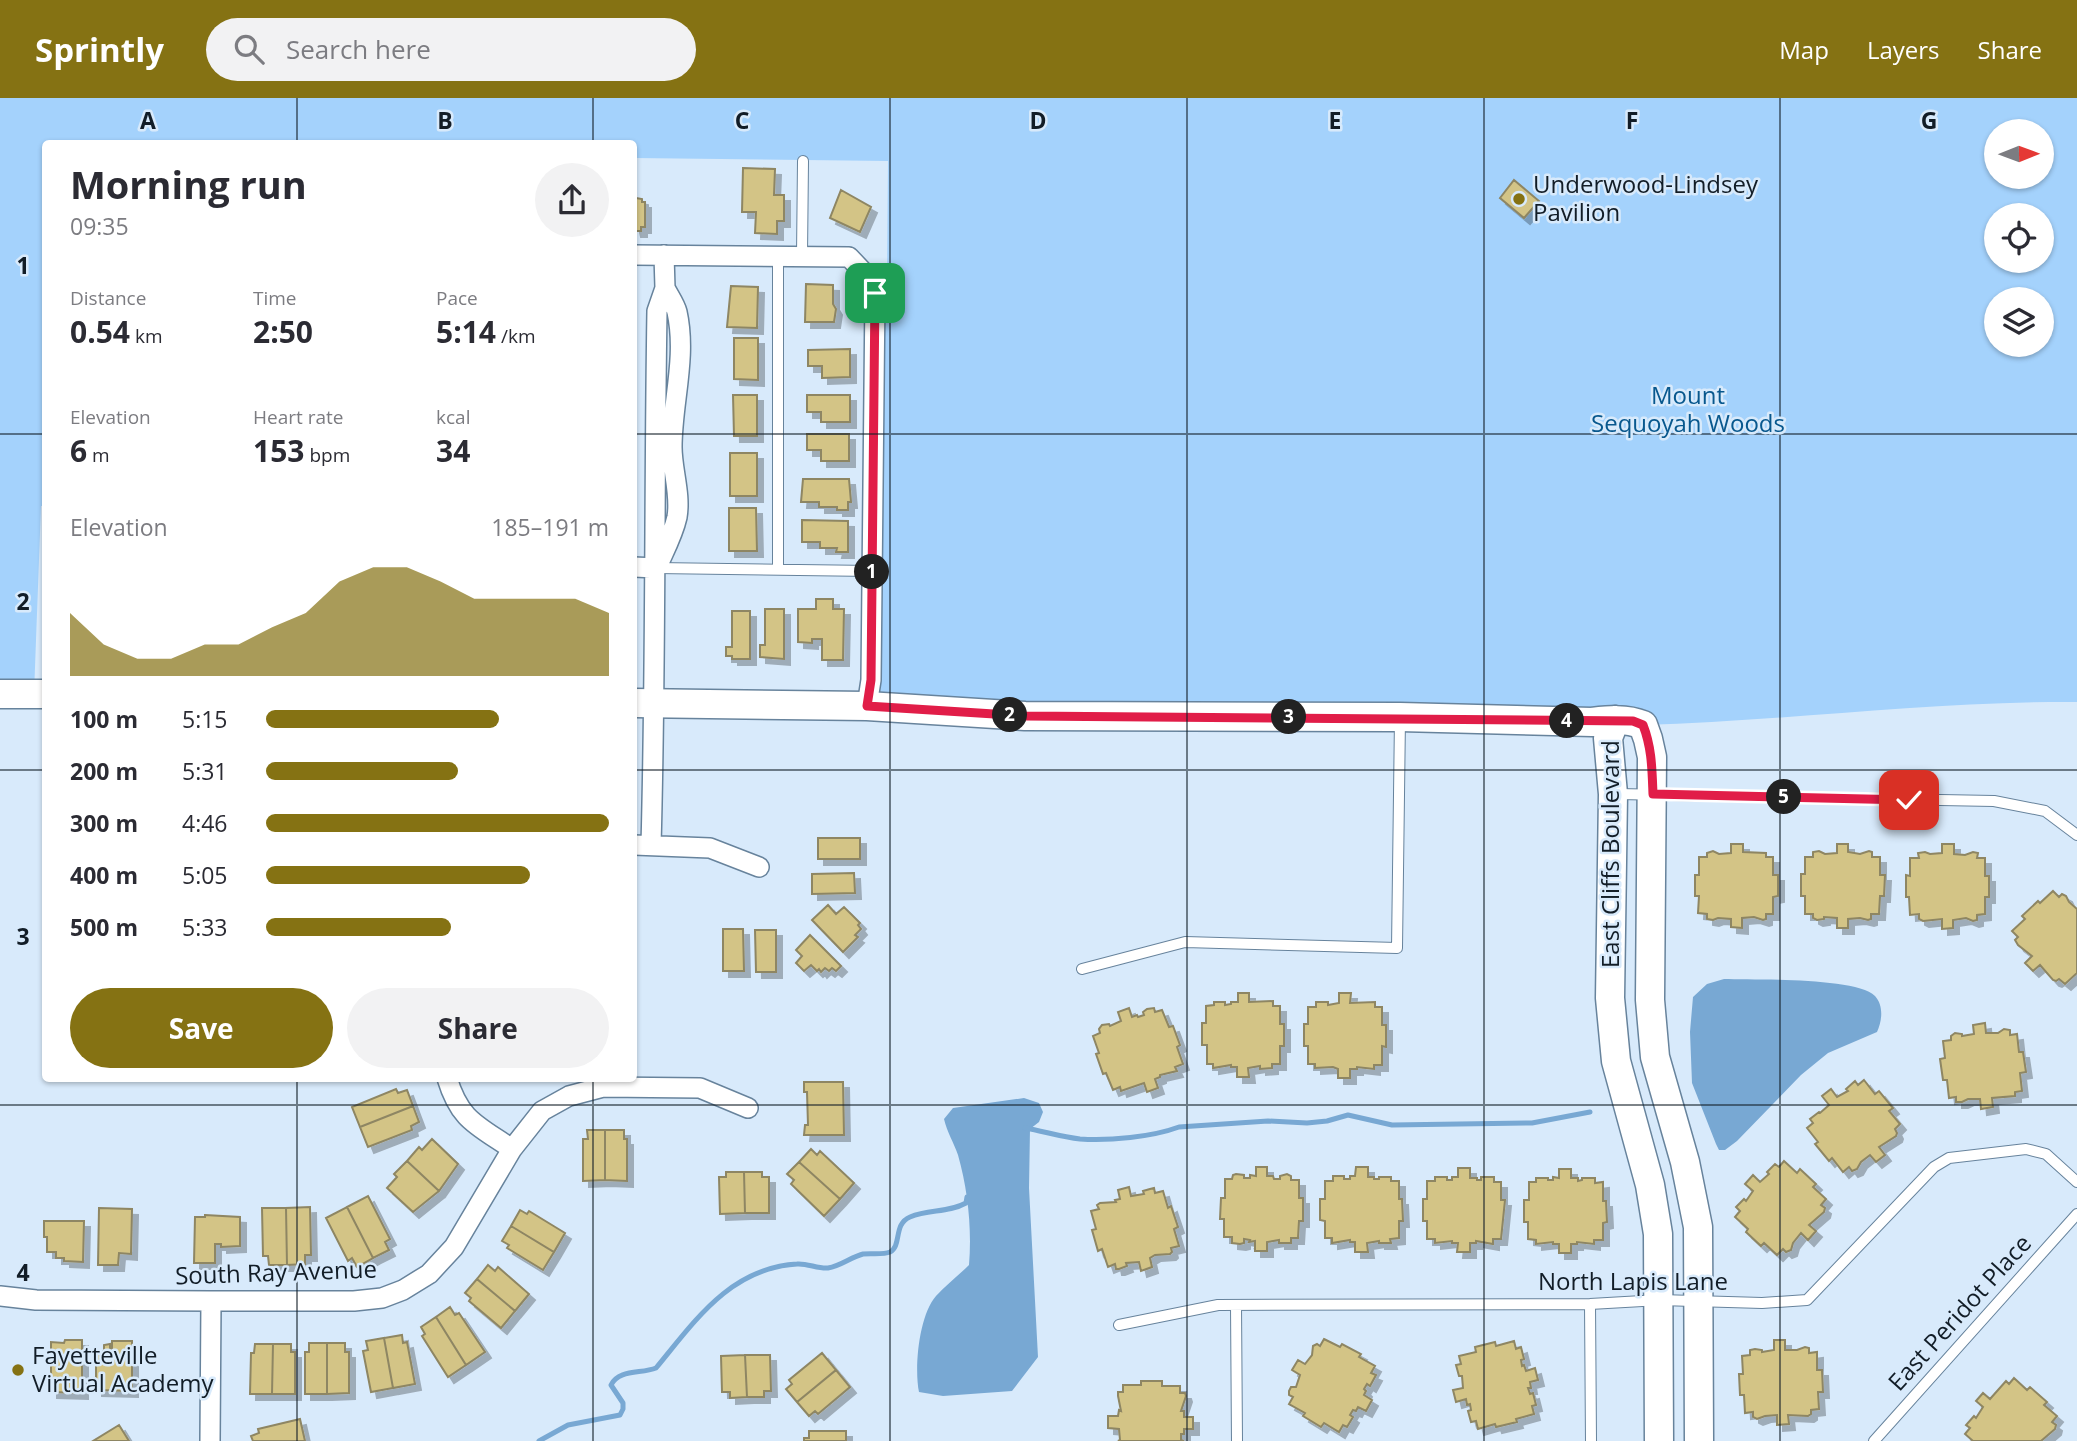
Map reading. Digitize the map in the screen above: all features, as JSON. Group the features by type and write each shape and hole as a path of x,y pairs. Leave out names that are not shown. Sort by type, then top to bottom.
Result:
{"street":[{"path":"637,255 849,257 868,277 875,293 871,680 867,706"},
{"path":"664,255 666,288 657,311 653,527 656,568 644,703 642,845 710,848 759,867"},
{"path":"637,567 656,568"},
{"path":"0,694 42,694"},
{"path":"644,703 867,706 1025,716 1400,717 1592,722 1615,720"},
{"name":"East Cliffs Boulevard","path":"1658,1441 1658,1234 1652,1197 1616,1061 1612,1015 1613,794 1608,738 1615,720 1633,721 1643,725 1652,757 1651,1012 1655,1057 1685,1162 1698,1227 1699,1441"},
{"path":"1612,1015 1651,1012"},
{"path":"448,1082 453,1097 465,1117 512,1149"},
{"name":"South Ray Avenue","path":"0,1296 36,1300 211,1301 354,1301 382,1298 403,1290 429,1274 454,1247 512,1149 542,1111 569,1096 603,1087 700,1088 748,1108"},
{"path":"210,1441 211,1301"}],"lane":[{"path":"802,255 803,161"},
{"path":"778,255 778,569"},
{"path":"656,568 872,570"},
{"path":"1082,969 1185,943 1397,948 1400,717"},
{"path":"1613,794 1994,801 2045,811 2077,835"},
{"name":"North Lapis Lane","path":"1119,1325 1218,1305 1590,1304 1660,1300 1762,1303 1807,1300 1934,1167 1950,1157 2026,1149 2046,1154 2077,1182"},
{"name":"East Peridot Place","path":"1874,1441 2077,1214"},
{"path":"1590,1304 1591,1441"},
{"path":"1236,1305 1237,1441"}],"green space":[{"name":"Mount Sequoyah Woods","path":"0,98 2077,98 2077,702 1968,705 1643,725 867,706 875,293 887,285 888,161 637,158 637,140 42,140 41,506 34,694 0,694"}],"shaded area":[{"path":"1724,979 1847,985 1875,996 1880,1004 1881,1014 1877,1032 1828,1053 1801,1075 1737,1141 1725,1150 1719,1150 1692,1083 1690,1032 1693,997 1707,984"},
{"path":"1024,1098 1039,1103 1043,1112 1039,1122 1030,1129 1029,1188 1038,1357 1012,1391 943,1396 919,1392 919,1342 925,1316 936,1296 969,1265 969,1224 964,1182 958,1155 944,1119 953,1108"}],"building":[{"path":"743,168 775,169 774,195 784,195 784,221 777,221 777,234 755,233 756,212 742,212"},
{"name":"Underwood-Lindsey Pavilion","path":"1514,180 1539,201 1524,218 1500,198"},
{"path":"841,190 871,207 860,232 830,218"},
{"path":"637,198 645,202 645,227 641,227 641,231 637,231"},
{"path":"806,284 833,285 833,304 836,309 834,322 805,322"},
{"path":"731,286 758,287 757,328 727,327"},
{"path":"734,338 758,338 758,380 734,379"},
{"path":"850,349 850,377 822,378 822,366 808,366 808,350"},
{"path":"733,395 757,395 757,436 734,436"},
{"path":"807,395 850,395 850,422 821,422 821,412 807,412"},
{"path":"807,434 849,434 849,461 821,461 821,450 807,450"},
{"path":"730,453 757,453 757,496 730,496"},
{"path":"803,479 849,479 851,502 848,502 848,510 819,507 819,502 801,502"},
{"path":"729,508 756,508 757,551 729,551"},
{"path":"802,520 848,521 848,552 836,552 837,548 820,548 820,542 802,542"},
{"path":"816,599 833,599 833,609 844,609 843,660 822,660 822,639 812,639 812,643 798,642 798,609 816,609"},
{"path":"765,609 784,609 784,659 760,657 760,645 765,645"},
{"path":"732,611 750,611 750,659 732,659 732,656 726,656 726,647 732,647"},
{"path":"818,838 860,838 860,859 818,859"},
{"path":"1731,844 1743,844 1743,852 1766,853 1766,857 1773,857 1773,875 1778,875 1778,896 1773,897 1773,914 1766,914 1766,919 1763,920 1754,917 1742,918 1742,928 1731,927 1731,919 1707,919 1707,914 1698,913 1699,896 1695,896 1695,875 1699,875 1699,857 1707,857 1707,853 1713,851 1719,854 1731,853"},
{"path":"1837,844 1848,844 1848,852 1860,854 1869,851 1872,852 1872,857 1880,857 1880,875 1885,875 1884,896 1880,896 1879,914 1871,914 1871,919 1868,920 1848,919 1848,928 1837,928 1837,918 1824,917 1817,920 1813,918 1813,914 1805,914 1805,896 1801,896 1801,874 1805,874 1805,857 1813,857 1813,852 1819,851 1825,854 1837,853"},
{"path":"1942,844 1954,844 1954,854 1965,855 1973,852 1978,853 1977,858 1985,858 1985,876 1989,876 1989,897 1985,897 1985,914 1977,915 1977,920 1953,920 1953,928 1942,929 1942,919 1923,921 1919,919 1919,914 1910,915 1909,897 1906,897 1906,875 1910,876 1910,858 1919,858 1918,853 1942,853"},
{"path":"854,873 855,893 812,894 812,874"},
{"path":"2053,891 2059,897 2062,894 2066,896 2077,909 2077,973 2065,984 2059,979 2053,980 2040,965 2033,971 2025,963 2032,956 2018,945 2015,940 2018,937 2012,931 2025,919 2022,916"},
{"path":"828,905 836,914 844,907 860,923 858,925 861,929 855,935 858,937 843,952 812,920"},
{"path":"723,929 743,929 744,971 723,971"},
{"path":"755,930 776,930 776,972 756,972"},
{"path":"810,935 841,966 836,971 825,968 821,972 811,965 804,971 796,963 802,956 796,950"},
{"path":"1238,993 1249,993 1249,1002 1273,1001 1273,1006 1280,1006 1280,1024 1284,1024 1284,1046 1280,1046 1280,1064 1272,1064 1272,1068 1248,1068 1249,1077 1237,1077 1237,1067 1231,1065 1213,1068 1213,1064 1207,1064 1207,1045 1202,1045 1202,1023 1206,1023 1206,1006 1214,1005 1214,1002 1225,1002 1225,1005 1238,1002"},
{"path":"1339,993 1351,993 1350,1003 1375,1002 1375,1007 1382,1007 1382,1025 1386,1025 1386,1047 1382,1046 1382,1065 1374,1065 1374,1069 1350,1069 1350,1078 1338,1078 1338,1069 1333,1067 1315,1068 1315,1064 1308,1064 1308,1046 1304,1046 1304,1024 1308,1024 1308,1007 1316,1007 1316,1002 1328,1002 1328,1005 1339,1003"},
{"path":"1129,1008 1132,1017 1144,1015 1143,1012 1147,1009 1154,1008 1155,1012 1162,1010 1169,1027 1173,1026 1180,1045 1177,1047 1183,1064 1175,1067 1177,1071 1160,1075 1155,1079 1158,1088 1147,1092 1144,1083 1121,1091 1120,1087 1113,1090 1106,1073 1103,1074 1096,1054 1099,1053 1093,1036 1100,1033 1102,1025 1110,1026 1121,1021 1118,1012"},
{"path":"1985,1023 1986,1033 1998,1033 2004,1029 2010,1030 2010,1035 2017,1034 2019,1052 2023,1052 2026,1072 2020,1073 2022,1091 2015,1092 2015,1096 1992,1098 1993,1107 1981,1109 1980,1099 1956,1102 1956,1097 1949,1098 1940,1059 1945,1058 1943,1041 1951,1040 1955,1033 1962,1036 1974,1034 1973,1025"},
{"path":"1864,1080 1875,1094 1879,1091 1893,1108 1889,1111 1900,1124 1895,1129 1896,1136 1879,1147 1885,1155 1876,1162 1870,1155 1857,1169 1852,1171 1849,1167 1843,1172 1832,1158 1829,1161 1815,1144 1818,1142 1807,1128 1813,1123 1810,1119 1829,1105 1822,1096 1831,1089 1837,1097 1848,1091 1846,1089 1855,1081 1858,1085"},
{"path":"804,1082 843,1082 844,1135 804,1135 805,1125 808,1125"},
{"path":"396,1089 398,1093 407,1090 413,1106 360,1127 352,1107"},
{"path":"413,1106 419,1122 411,1126 412,1130 368,1147 360,1127"},
{"path":"587,1130 605,1130 605,1180 583,1181 583,1139 588,1139"},
{"path":"605,1130 624,1130 624,1139 627,1139 627,1181 605,1180"},
{"path":"432,1139 458,1164 439,1191 407,1161 419,1147 422,1150"},
{"path":"811,1149 817,1155 820,1151 854,1183 840,1199 799,1162"},
{"path":"407,1161 439,1191 413,1212 387,1188 397,1177 394,1174"},
{"path":"1784,1161 1797,1173 1800,1169 1816,1184 1813,1187 1826,1199 1821,1205 1825,1208 1824,1212 1809,1225 1816,1231 1808,1240 1801,1233 1791,1250 1786,1252 1783,1249 1777,1255 1764,1243 1761,1246 1735,1217 1740,1211 1736,1207 1744,1199 1746,1201 1753,1191 1745,1184 1753,1175 1760,1182 1775,1164 1779,1167"},
{"path":"799,1162 840,1199 824,1216 791,1184 794,1180 787,1174"},
{"path":"1256,1167 1267,1167 1267,1176 1273,1176 1274,1179 1280,1179 1280,1176 1287,1174 1291,1176 1291,1180 1299,1180 1299,1198 1303,1198 1303,1221 1299,1221 1298,1238 1291,1238 1291,1243 1279,1243 1279,1240 1267,1242 1267,1251 1255,1251 1255,1241 1244,1239 1244,1243 1232,1243 1232,1237 1224,1237 1224,1219 1220,1219 1221,1198 1225,1198 1225,1179 1232,1179 1236,1174 1244,1175 1244,1178 1256,1176"},
{"path":"1356,1167 1368,1167 1368,1177 1374,1179 1391,1177 1391,1181 1399,1181 1399,1199 1402,1199 1403,1221 1399,1221 1399,1238 1390,1239 1391,1243 1367,1243 1368,1252 1355,1252 1355,1242 1350,1240 1332,1243 1332,1238 1325,1238 1325,1221 1320,1220 1320,1199 1325,1199 1325,1181 1333,1181 1333,1176 1350,1179 1350,1176 1355,1176"},
{"path":"1458,1168 1470,1168 1470,1178 1477,1180 1481,1180 1481,1177 1494,1177 1494,1182 1501,1182 1501,1200 1505,1200 1501,1239 1493,1239 1493,1244 1476,1241 1470,1243 1470,1252 1457,1252 1458,1243 1452,1241 1435,1243 1435,1239 1427,1239 1427,1221 1423,1221 1423,1199 1427,1199 1427,1181 1435,1181 1435,1177 1452,1180 1452,1177 1458,1177"},
{"path":"1559,1169 1571,1169 1571,1178 1578,1178 1578,1181 1582,1178 1595,1178 1595,1183 1603,1182 1603,1201 1606,1201 1607,1222 1603,1223 1603,1240 1594,1240 1594,1244 1571,1244 1571,1253 1559,1253 1559,1244 1553,1242 1536,1244 1536,1240 1528,1239 1528,1222 1524,1222 1524,1200 1529,1200 1529,1182 1536,1182 1536,1178 1559,1178"},
{"path":"726,1172 744,1172 745,1213 720,1214 719,1177 726,1177"},
{"path":"744,1172 762,1172 762,1177 769,1177 769,1213 745,1213"},
{"path":"1129,1187 1131,1196 1144,1194 1143,1191 1154,1188 1155,1193 1163,1191 1178,1227 1174,1229 1179,1246 1171,1248 1170,1254 1150,1258 1152,1267 1141,1271 1139,1262 1126,1263 1127,1266 1119,1269 1116,1269 1115,1264 1108,1267 1102,1249 1098,1251 1092,1230 1096,1229 1091,1211 1099,1209 1097,1205 1100,1203 1116,1202 1115,1200 1120,1199 1118,1190"},
{"path":"368,1196 390,1239 385,1242 389,1250 373,1258 347,1207"},
{"path":"310,1207 311,1255 305,1255 305,1264 287,1265 286,1208"},
{"path":"347,1207 373,1258 357,1267 352,1258 348,1261 326,1218"},
{"path":"99,1208 132,1209 131,1254 119,1253 118,1265 98,1265"},
{"path":"262,1208 286,1208 287,1265 269,1265 268,1256 263,1256"},
{"path":"520,1210 527,1214 529,1211 565,1233 554,1252 511,1226"},
{"path":"195,1217 240,1217 240,1246 221,1247 221,1244 215,1244 215,1263 194,1263"},
{"path":"44,1221 84,1221 83,1262 64,1261 64,1258 56,1258 56,1252 47,1252"},
{"path":"511,1226 554,1252 543,1270 507,1248 509,1245 502,1241"},
{"path":"488,1265 495,1271 498,1267 529,1294 515,1311 477,1279"},
{"path":"477,1279 515,1311 501,1328 469,1301 471,1298 465,1293"},
{"path":"450,1307 455,1315 459,1313 485,1352 466,1365 436,1317"},
{"path":"436,1317 466,1365 448,1377 422,1336 425,1334 421,1327"},
{"path":"402,1335 403,1343 407,1342 415,1384 393,1388 384,1338"},
{"path":"384,1338 393,1388 371,1392 363,1351 368,1350 366,1341"},
{"path":"1324,1339 1340,1347 1342,1344 1361,1354 1359,1357 1375,1366 1371,1373 1376,1375 1370,1386 1367,1384 1364,1389 1364,1395 1372,1400 1366,1411 1358,1407 1356,1411 1353,1410 1350,1415 1353,1417 1347,1427 1343,1425 1339,1432 1324,1423 1321,1427 1289,1404 1293,1397 1289,1395 1289,1391 1291,1387 1296,1387 1300,1375 1292,1370 1298,1360 1305,1364 1312,1355 1313,1346 1320,1346"},
{"path":"65,1340 82,1340 82,1393 51,1392 51,1342 64,1343"},
{"path":"1774,1340 1785,1340 1785,1350 1805,1347 1809,1348 1809,1353 1817,1352 1817,1370 1822,1370 1823,1392 1818,1392 1819,1409 1811,1410 1808,1416 1788,1415 1789,1424 1777,1425 1777,1415 1757,1419 1753,1417 1753,1412 1745,1413 1744,1395 1740,1395 1742,1356 1750,1355 1750,1350 1755,1349 1762,1352 1774,1350"},
{"path":"112,1341 132,1341 132,1391 96,1390 96,1351 104,1351 104,1345 110,1344 112,1351"},
{"path":"1514,1341 1516,1349 1521,1347 1524,1359 1521,1360 1522,1366 1524,1365 1526,1371 1535,1368 1538,1380 1530,1382 1531,1388 1528,1388 1530,1394 1533,1393 1536,1405 1532,1406 1534,1414 1516,1419 1517,1422 1478,1429 1476,1421 1471,1422 1468,1411 1471,1410 1470,1404 1467,1405 1466,1399 1456,1402 1453,1390 1463,1388 1462,1376 1459,1376 1456,1365 1461,1364 1459,1356 1476,1352 1475,1347 1495,1342 1496,1346"},
{"path":"309,1343 327,1343 327,1394 305,1394 305,1352 309,1352"},
{"path":"327,1343 345,1343 345,1352 349,1352 349,1393 327,1394"},
{"path":"255,1344 273,1344 272,1394 250,1394 251,1353 254,1353"},
{"path":"273,1344 291,1344 291,1352 295,1352 295,1394 272,1394"},
{"path":"822,1353 836,1370 797,1402 786,1389 792,1384 789,1380"},
{"path":"745,1355 747,1397 730,1398 730,1392 722,1392 721,1356"},
{"path":"745,1355 770,1355 771,1391 764,1391 764,1397 747,1397"},
{"path":"836,1370 850,1387 818,1414 815,1411 809,1416 797,1402"},
{"path":"2014,1378 2027,1390 2030,1387 2047,1402 2044,1405 2057,1416 2052,1422 2056,1425 2055,1429 2041,1441 1973,1441 1965,1434 1970,1428 1966,1425 1974,1416 1976,1418 1983,1407 1976,1401 1983,1393 1990,1399 2006,1381 2009,1384"},
{"path":"1141,1381 1162,1381 1162,1386 1180,1386 1180,1393 1185,1393 1186,1396 1181,1411 1184,1411 1184,1417 1193,1417 1193,1429 1184,1429 1184,1434 1181,1434 1181,1440 1184,1441 1118,1441 1119,1429 1108,1428 1108,1416 1118,1416 1119,1410 1121,1411 1118,1392 1123,1392 1123,1385 1141,1385"},
{"path":"300,1419 305,1441 253,1441 251,1436 259,1433 258,1429"},
{"path":"119,1425 129,1441 93,1441"},
{"path":"809,1431 846,1431 846,1441 804,1441 804,1438 809,1438"}],"waterway":[{"path":"1025,1128 1080,1139 1104,1139 1143,1136 1179,1127 1268,1121 1307,1123 1348,1115 1392,1125 1532,1123 1590,1112"},
{"path":"539,1441 568,1425 620,1415 623,1403 611,1385 615,1380 625,1374 656,1368 700,1315 733,1286 752,1275 797,1264 828,1268 863,1254 890,1252 896,1245 899,1230 905,1220 959,1206 966,1203 967,1197"}],"place":[{"name":"Underwood-Lindsey Pavilion","path":"1519,199"},
{"name":"Fayetteville Virtual Academy","path":"18,1370"}],"route":[{"path":"875,293 871,680 867,706 1025,716 1633,721 1643,725 1648,739 1652,757 1653,794 1909,800"}]}
